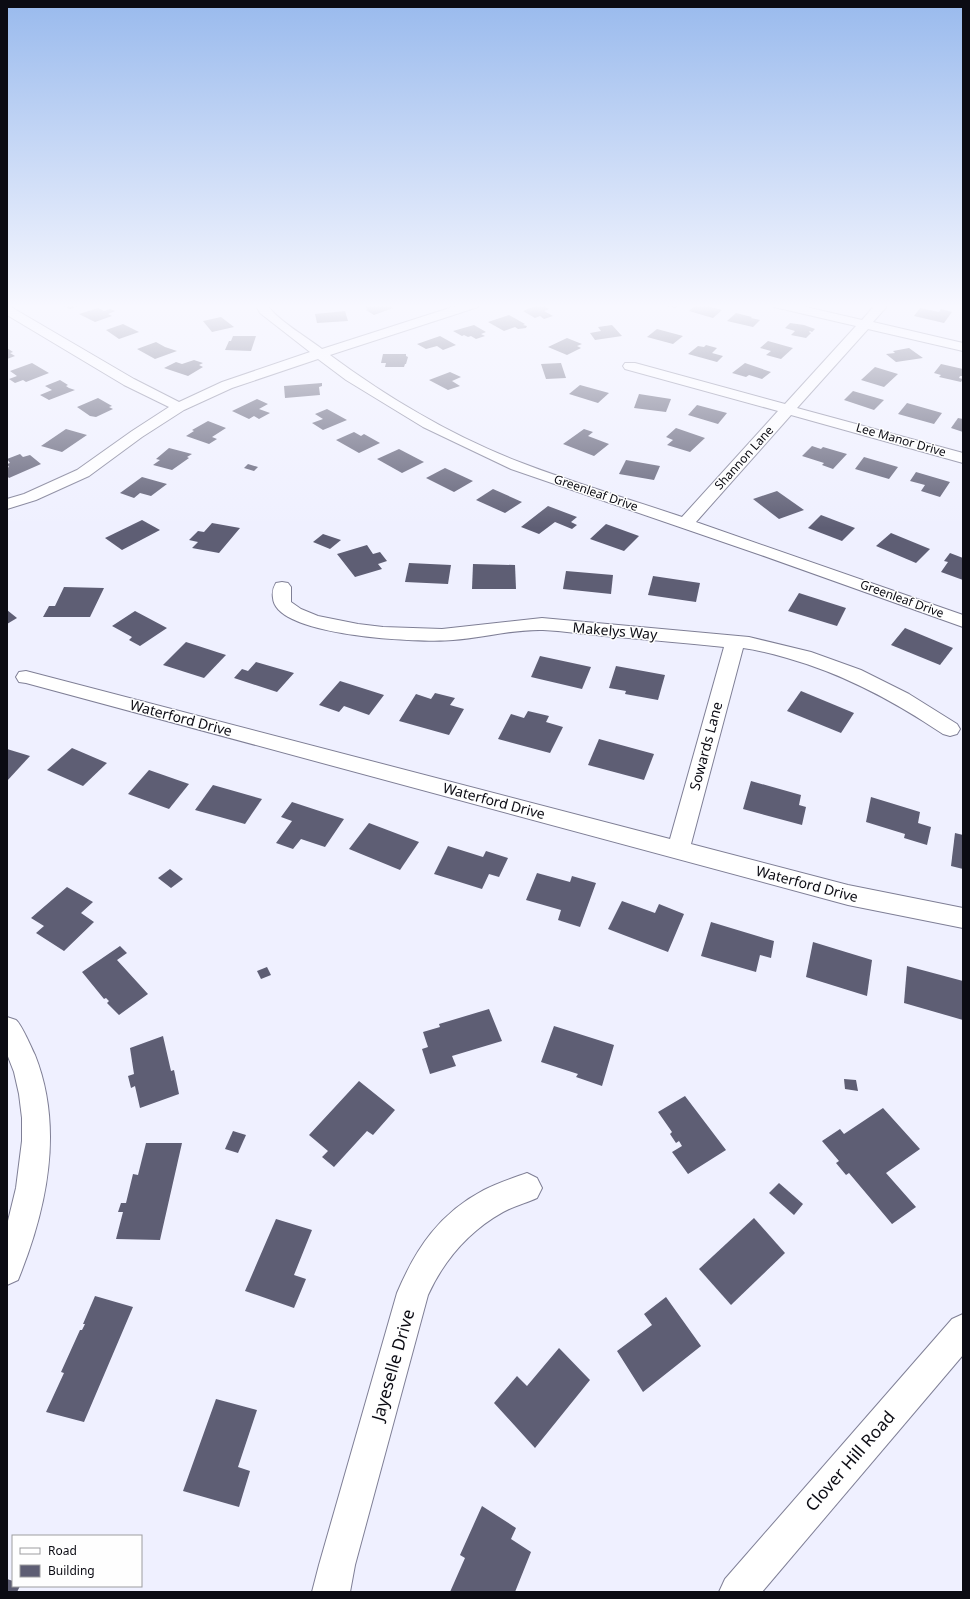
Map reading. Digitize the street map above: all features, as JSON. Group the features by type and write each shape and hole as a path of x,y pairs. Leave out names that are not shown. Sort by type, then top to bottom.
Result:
{"street":[{"path":"123,379 179,407"},
{"path":"7,504 30,497 66,482 83,473 131,438 179,407 227,385 245,379"},
{"name":"Greenleaf Drive","path":"355,379 399,407 470,445 516,466 686,523 963,621"},
{"name":"Lee Manor Drive","path":"676,379 963,458"},
{"name":"Shannon Lane","path":"686,523 815,379"},
{"name":"Makelys Way","path":"282,587 282,599 284,605 293,613 305,619 384,633 443,635 511,626 542,624 735,642 779,649 815,659 850,672 885,688 918,707 950,730"},
{"name":"Sowards Lane","path":"678,850 735,642"},
{"name":"Waterford Drive","path":"26,677 848,895 963,918"},
{"path":"7,1029 15,1041 24,1060 33,1087 37,1126 34,1169 26,1212 7,1269"},
{"name":"Jayeselle Drive","path":"331,1592 337,1565 413,1293 425,1267 440,1245 465,1219 495,1200 527,1188"},
{"name":"Clover Hill Road","path":"738,1592 963,1330"}],"building":[{"path":"9,379 35,379 26,382 23,380 15,383"},
{"path":"433,379 457,379 452,381 460,386 448,390 429,380"},
{"path":"862,379 893,379 884,387 861,380"},
{"path":"946,379 963,379 961,382"},
{"path":"60,380 68,385 66,386 69,388 75,390 49,400 40,395 52,390 45,386"},
{"path":"322,383 322,386 319,387 320,395 285,398 284,386"},
{"path":"580,385 609,393 598,403 569,394"},
{"path":"853,391 884,400 874,410 844,400"},
{"path":"639,394 671,399 666,412 634,408"},
{"path":"98,398 112,406 109,407 113,409 96,417 90,416 77,407"},
{"path":"257,399 268,404 259,409 270,413 259,419 254,416 249,419 232,411"},
{"path":"907,403 942,413 934,424 898,414"},
{"path":"697,405 727,413 718,424 688,415"},
{"path":"327,409 347,420 323,430 312,423 323,419 315,414"},
{"path":"958,418 963,419 963,432 951,428"},
{"path":"208,421 226,428 212,437 217,439 209,444 186,436 194,431 192,430"},
{"path":"676,428 705,438 690,452 667,445 673,440 666,437"},
{"path":"66,429 87,435 62,452 41,446"},
{"path":"584,429 593,432 588,436 609,444 594,456 563,444"},
{"path":"354,432 361,436 364,434 380,443 359,453 336,440"},
{"path":"812,446 821,449 823,447 847,454 833,469 822,465 824,463 802,456"},
{"path":"169,448 192,454 187,457 189,458 172,470 153,465 160,460 156,459"},
{"path":"399,449 424,462 402,473 377,459"},
{"path":"20,454 23,457 30,455 41,464 9,478 7,476 7,468 9,467 7,464 10,463 7,459"},
{"path":"864,457 898,467 889,479 855,469"},
{"path":"626,460 660,466 654,480 619,474"},
{"path":"248,464 258,467 254,471 244,468"},
{"path":"445,468 473,481 454,492 426,478"},
{"path":"916,472 950,482 940,497 921,491 925,485 910,481"},
{"path":"142,477 167,484 151,496 140,493 134,498 120,493"},
{"path":"493,489 522,502 505,513 476,500"},
{"path":"777,491 804,510 779,519 753,499"},
{"path":"548,506 577,517 571,522 577,525 572,529 555,522 539,534 521,527"},
{"path":"821,515 855,528 842,541 808,528"},
{"path":"142,520 160,530 122,550 105,538"},
{"path":"212,523 240,528 219,553 192,548 198,542 189,540 198,531 204,532"},
{"path":"606,524 639,536 624,551 590,539"},
{"path":"891,533 930,549 916,563 876,546"},
{"path":"323,534 341,540 330,549 313,542"},
{"path":"367,545 373,554 380,552 387,561 378,564 382,569 355,577 337,554"},
{"path":"950,553 963,558 963,580 941,572 948,562 944,561"},
{"path":"409,563 451,565 448,584 405,582"},
{"path":"473,564 515,565 516,589 472,589"},
{"path":"566,571 613,575 611,594 563,589"},
{"path":"653,576 700,583 696,602 648,595"},
{"path":"64,587 104,588 90,617 43,617 49,606 55,606"},
{"path":"799,593 846,608 837,626 788,611"},
{"path":"7,610 17,618 7,624"},
{"path":"135,611 167,628 140,646 129,640 132,637 112,626"},
{"path":"905,628 953,648 940,665 891,645"},
{"path":"186,642 226,655 204,678 163,665"},
{"path":"540,656 591,667 582,689 531,677"},
{"path":"256,662 294,673 277,692 234,678 242,669 248,671"},
{"path":"616,666 665,675 658,700 625,694 626,691 609,688"},
{"path":"340,681 384,695 369,715 344,706 339,712 319,705"},
{"path":"801,691 854,713 841,733 787,711"},
{"path":"435,693 455,698 450,705 464,709 449,735 399,721 416,694 431,699"},
{"path":"528,711 549,716 546,722 563,727 550,753 498,739 511,714 524,718"},
{"path":"599,739 654,754 644,780 588,765"},
{"path":"72,748 107,763 83,786 47,770"},
{"path":"7,749 30,756 7,781"},
{"path":"149,770 189,784 169,809 128,794"},
{"path":"751,781 801,795 799,805 806,807 802,825 743,809"},
{"path":"213,785 262,799 245,824 195,810"},
{"path":"871,797 920,812 918,823 931,827 927,845 904,838 905,834 866,822"},
{"path":"292,802 344,819 325,847 301,839 293,849 276,843 292,821 281,817"},
{"path":"369,823 419,842 400,870 349,849"},
{"path":"955,833 963,835 963,869 951,866"},
{"path":"448,846 483,857 486,851 508,858 499,877 489,874 482,889 434,874"},
{"path":"170,869 183,879 171,888 158,878"},
{"path":"537,873 570,882 572,876 596,883 580,927 558,920 561,910 526,900"},
{"path":"67,887 93,902 81,913 94,922 64,951 36,933 44,926 31,918"},
{"path":"622,901 655,913 659,904 684,914 668,952 608,929"},
{"path":"711,922 774,941 771,958 760,955 756,972 701,956"},
{"path":"813,942 872,960 867,996 806,977"},
{"path":"120,946 127,953 117,960 148,994 119,1015 107,1003 109,1001 106,998 104,999 82,972"},
{"path":"907,966 963,981 963,1020 904,1003"},
{"path":"267,967 271,975 261,979 257,971"},
{"path":"489,1009 502,1041 452,1056 456,1066 430,1074 422,1049 428,1047 423,1032 440,1027 439,1024"},
{"path":"554,1026 614,1045 602,1086 576,1077 578,1074 541,1062"},
{"path":"163,1036 171,1071 174,1070 179,1094 140,1108 135,1086 131,1088 128,1076 134,1074 130,1048"},
{"path":"844,1079 856,1080 858,1091 845,1089"},
{"path":"359,1081 395,1110 373,1135 367,1131 334,1167 322,1157 328,1151 309,1135"},
{"path":"685,1096 726,1150 688,1174 672,1152 682,1146 679,1141 676,1143 670,1134 672,1132 658,1112"},
{"path":"883,1108 920,1149 886,1173 916,1207 892,1224 849,1173 846,1175 836,1163 839,1161 822,1141 840,1129 844,1134"},
{"path":"233,1131 246,1135 238,1153 225,1149"},
{"path":"146,1143 182,1143 160,1240 116,1239 123,1212 118,1212 121,1203 126,1203 133,1174 138,1175"},
{"path":"779,1183 803,1204 794,1215 769,1193"},
{"path":"754,1218 785,1253 731,1305 699,1269"},
{"path":"276,1219 312,1230 294,1275 306,1279 294,1308 245,1291"},
{"path":"95,1296 133,1307 84,1422 46,1412 64,1373 61,1372 80,1330 82,1330 85,1324 83,1324"},
{"path":"666,1297 701,1346 643,1392 617,1351 652,1325 644,1314"},
{"path":"559,1348 590,1380 535,1448 494,1403 517,1376 527,1386"},
{"path":"216,1399 257,1410 238,1467 250,1471 239,1507 183,1491"},
{"path":"482,1506 516,1528 511,1539 531,1552 515,1592 450,1592 465,1558 460,1555"},
{"path":"7,1579 12,1581 12,1587 20,1587 17,1592 7,1592"}]}
